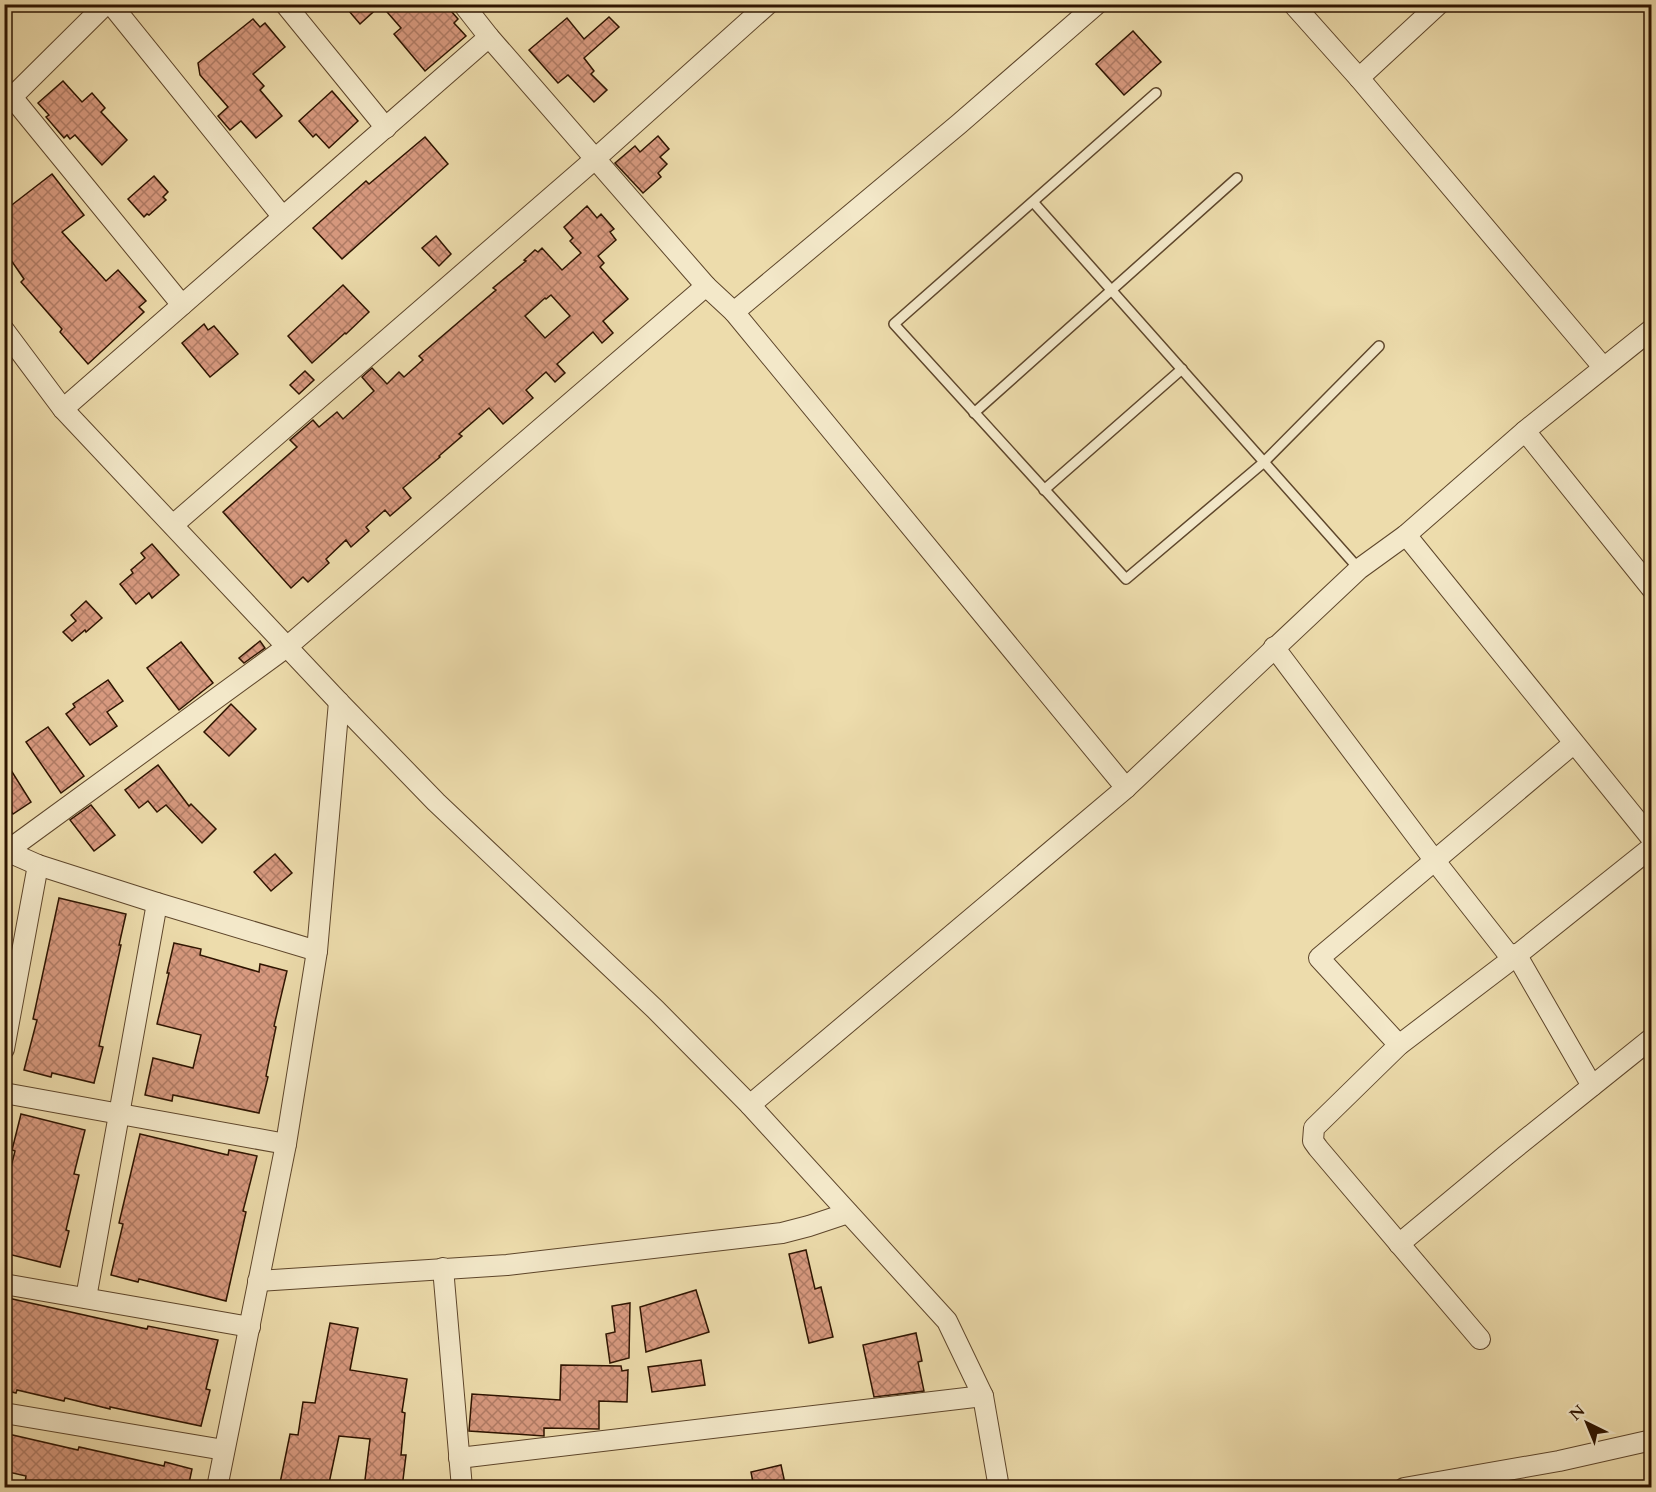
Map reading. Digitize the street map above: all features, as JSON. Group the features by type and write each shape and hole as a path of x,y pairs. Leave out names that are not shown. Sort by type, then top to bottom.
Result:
{"street":[{"path":"106,4 8,101 182,305"},
{"path":"111,4 282,216"},
{"path":"285,4 386,128"},
{"path":"463,4 489,37 706,286 734,312 1126,788"},
{"path":"174,525 595,159 768,4"},
{"path":"734,312 959,124 1097,4"},
{"path":"1293,4 1359,78 1603,367"},
{"path":"1359,78 1439,4"},
{"path":"63,409 489,37"},
{"path":"317,951 38,865 6,850 288,646 706,286"},
{"path":"750,1105 1126,788 1359,569 1406,535 1525,431 1652,329"},
{"path":"4,330 63,409 339,702 436,802 655,1009 750,1105 947,1321 982,1396 999,1488"},
{"path":"1525,431 1652,589"},
{"path":"1406,535 1652,839"},
{"path":"1274,647 1435,861 1514,957 1592,1086"},
{"path":"217,1488 286,1144 317,951 339,702"},
{"path":"1399,1045 1319,958 1573,744"},
{"path":"1480,1339 1313,1141 1314,1128 1399,1045 1652,847"},
{"path":"4,1049 38,865"},
{"path":"86,1298 157,903"},
{"path":"1399,1244 1652,1038"},
{"path":"4,1093 286,1144"},
{"path":"258,1281 507,1265 782,1233 848,1213"},
{"path":"443,1268 462,1488"},
{"path":"4,1284 250,1327"},
{"path":"459,1458 982,1396"},
{"path":"4,1413 224,1450"},
{"path":"1404,1488 1472,1481 1650,1443"}],"lane":[{"path":"1156,93 1034,203 894,324 1126,579 1263,463 1379,346"},
{"path":"974,413 1237,178"},
{"path":"1034,203 1359,569"},
{"path":"1044,490 1182,369"}],"building":[{"path":"343,4 445,4 458,19 454,23 466,36 425,71 394,34 401,28 381,5 360,24"},
{"path":"609,17 619,27 584,58 594,71 591,74 607,90 594,102 568,75 558,83 529,50 567,18 584,39"},
{"path":"253,19 260,27 265,23 285,47 253,74 264,86 260,90 282,116 256,138 241,121 230,130 218,116 228,107 200,75 198,63"},
{"path":"1133,31 1161,62 1124,95 1096,64"},
{"path":"63,81 82,102 92,93 105,108 101,112 127,140 102,165 75,135 70,139 67,135 64,138 46,117 49,115 38,103"},
{"path":"332,91 358,121 329,148 316,134 313,137 299,121"},
{"path":"658,136 669,149 660,157 667,164 658,173 661,177 643,193 615,163 635,146 640,152"},
{"path":"425,137 448,164 342,259 313,228 366,181 369,184"},
{"path":"52,174 84,215 62,232 106,281 118,270 146,301 139,307 144,312 88,364 60,332 62,329 21,282 24,279 4,250 4,211"},
{"path":"154,176 168,192 163,197 166,200 144,217 128,199"},
{"path":"587,206 597,218 601,214 614,229 610,232 616,240 598,256 604,263 600,267 628,299 603,321 613,333 602,343 593,332 557,364 565,373 555,382 546,372 526,390 533,398 503,424 489,408 459,434 462,436 440,457 403,488 411,498 390,516 385,510 366,527 369,531 351,547 346,540 326,559 329,563 308,582 303,577 291,588 223,512 297,447 290,440 313,420 319,427 337,412 343,419 374,391 362,377 372,368 387,384 399,372 404,377 423,360 419,356 496,290 493,288 526,261 524,260 535,250 538,252 542,248 562,270 581,253 570,241 573,238 564,227","holes":["551,295 570,316 545,338 525,316"]},
{"path":"436,236 451,254 439,266 422,248"},
{"path":"343,285 369,312 312,363 288,336"},
{"path":"204,324 208,330 214,326 238,354 210,377 182,343"},
{"path":"305,371 314,380 299,394 290,385"},
{"path":"152,544 179,575 152,598 149,593 136,604 120,584 145,558 141,553"},
{"path":"86,601 102,618 72,641 63,632 76,621 71,615"},
{"path":"260,641 265,648 244,663 239,658"},
{"path":"181,642 213,683 179,710 147,668"},
{"path":"108,680 123,701 107,712 117,726 90,745 66,714 75,707 73,704"},
{"path":"231,704 256,729 229,756 204,732"},
{"path":"48,727 84,776 61,793 26,742"},
{"path":"4,759 31,802 13,814 4,801"},
{"path":"158,765 189,806 191,804 216,829 202,843 166,805 157,812 148,801 139,808 125,790"},
{"path":"91,805 115,835 94,851 70,820"},
{"path":"275,854 292,873 271,891 254,872"},
{"path":"59,898 126,914 99,1046 103,1047 94,1083 52,1073 51,1077 24,1070 37,1020 33,1019"},
{"path":"174,943 201,949 200,955 259,972 260,964 287,971 274,1026 276,1027 266,1076 268,1077 259,1113 173,1095 172,1101 145,1095 153,1058 193,1068 201,1035 157,1024"},
{"path":"21,1114 85,1130 74,1174 79,1175 60,1267 4,1253 4,1195"},
{"path":"140,1134 228,1155 229,1150 257,1156 243,1211 246,1212 226,1301 139,1279 138,1282 111,1275 123,1224 119,1223"},
{"path":"806,1250 815,1289 821,1287 833,1337 809,1343 789,1254"},
{"path":"696,1290 709,1332 646,1352 640,1307"},
{"path":"8,1298 147,1329 148,1326 218,1340 206,1389 210,1390 201,1426 65,1398 64,1401 17,1390 16,1393 4,1390 4,1313"},
{"path":"630,1303 629,1358 610,1363 606,1334 615,1332 612,1306"},
{"path":"330,1323 358,1328 350,1370 407,1379 402,1412 405,1413 401,1455 406,1455 402,1488 364,1488 370,1439 339,1436 328,1488 279,1488 290,1434 298,1435 303,1402 315,1403"},
{"path":"916,1333 922,1361 918,1362 924,1391 874,1397 863,1345"},
{"path":"701,1360 705,1385 652,1392 648,1367"},
{"path":"561,1365 621,1366 622,1371 628,1370 627,1402 599,1401 599,1429 544,1428 544,1436 469,1431 472,1394 560,1400"},
{"path":"4,1433 78,1450 79,1447 164,1466 165,1462 192,1469 188,1488 89,1488 76,1485 76,1488 24,1488 26,1476 4,1471"},
{"path":"781,1465 786,1488 754,1488 751,1472"}]}
